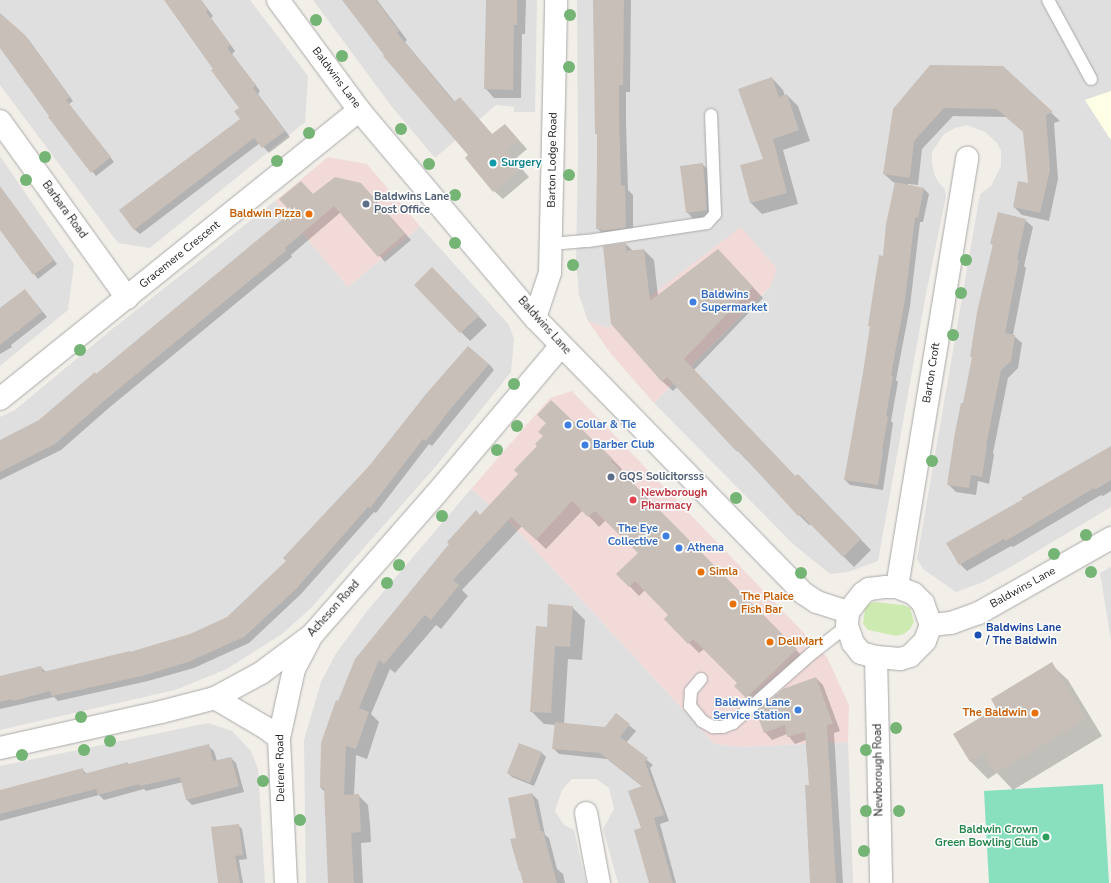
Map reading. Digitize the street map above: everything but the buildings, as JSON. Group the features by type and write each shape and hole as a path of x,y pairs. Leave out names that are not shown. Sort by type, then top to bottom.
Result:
{"street":[{"name":"Baldwins Lane","path":"278,0 359,110 535,318 803,593 847,619"},
{"name":"Barton Lodge Road","path":"535,318 550,273 556,0"},
{"name":"Gracemere Crescent","path":"0,399 359,110"},
{"name":"Barbara Road","path":"0,121 127,298"},
{"name":"Barton Croft","path":"897,587 966,158"},
{"name":"Acheson Road","path":"0,748 161,712 215,698 261,673 312,635 435,495 555,353 562,347"},
{"name":"Baldwins Lane","path":"931,625 951,623 979,613 1111,538"},
{"path":"897,587 914,594 923,603 931,625 924,641 910,656 900,659 876,657 861,653 853,643 847,619 863,593 869,589 897,587"},
{"name":"Delrene Road","path":"286,883 279,738 294,669 312,635"},
{"name":"Newborough Road","path":"876,657 881,883"},
{"path":"215,698 266,728 279,738"},
{"path":"586,813 599,883"}],"lane":[{"path":"1048,0 1091,79"},
{"path":"551,244 588,241 707,222 715,214 711,115"},
{"path":"701,679 691,691 690,706 702,721 713,727 723,727 733,723 811,654 847,619"}],"shaded area":[{"path":"0,0 250,0 308,76 305,122 150,248 118,243 0,85"},
{"path":"313,0 537,0 535,112 514,112 514,107 496,105 435,158 392,107"},
{"path":"577,0 1111,0 1111,91 1085,100 1111,140 1111,507 1014,565 981,583 956,592 923,569 917,559 980,194 991,186 1001,166 1001,151 997,143 985,132 967,125 955,128 944,134 932,152 934,173 938,182 945,189 946,196 926,294 878,561 848,572 830,574 793,544 654,403 770,287 742,228 608,328 588,321 579,295 576,262 578,154"},
{"path":"1111,91 1111,140 1085,100"},
{"path":"0,156 74,264 68,310 0,366"},
{"path":"328,157 367,164 420,226 348,287 275,201"},
{"path":"275,201 348,287 420,226 509,325 514,339 511,372 437,465 311,608 282,634 227,669 175,690 0,730 0,417 15,410 111,330"},
{"path":"741,227 777,269 770,287 654,403 611,354 588,321 608,328"},
{"path":"572,391 827,657 849,705 848,742 739,747 715,744 506,518 471,489 550,398"},
{"path":"471,489 506,518 715,744 739,747 848,742 853,883 618,883 603,829 614,809 609,788 596,779 572,779 562,790 555,811 564,825 574,830 586,883 306,883 304,740 321,682 335,655 367,611"},
{"path":"1111,567 1111,640 1100,573"},
{"path":"208,723 232,731 251,751 258,769 265,883 0,883 0,766"}],"green space":[{"path":"875,602 903,605 910,608 914,622 910,629 904,634 896,636 868,630 863,624 865,608 868,604"},
{"name":"Baldwin Crown Green Bowling Club","path":"1103,784 1109,883 989,883 984,791"}],"place":[{"name":"Surgery","path":"493,163"},
{"name":"Baldwins Lane Post Office","path":"366,204"},
{"name":"Baldwin Pizza","path":"309,214"},
{"name":"Baldwins Supermarket","path":"693,302"},
{"name":"Collar & Tie","path":"568,425"},
{"name":"Barber Club","path":"585,445"},
{"name":"GQS Solicitorsss","path":"611,477"},
{"name":"Newborough Pharmacy","path":"633,500"},
{"name":"The Eye Collective","path":"666,536"},
{"name":"Athena","path":"679,548"},
{"name":"Simla","path":"701,572"},
{"name":"The Plaice Fish Bar","path":"733,604"},
{"name":"Baldwins Lane / The Baldwin","path":"978,635"},
{"name":"DeliMart","path":"770,642"},
{"name":"Baldwins Lane Service Station","path":"798,710"},
{"name":"The Baldwin","path":"1035,713"},
{"name":"Baldwin Crown Green Bowling Club","path":"1046,837"}]}
